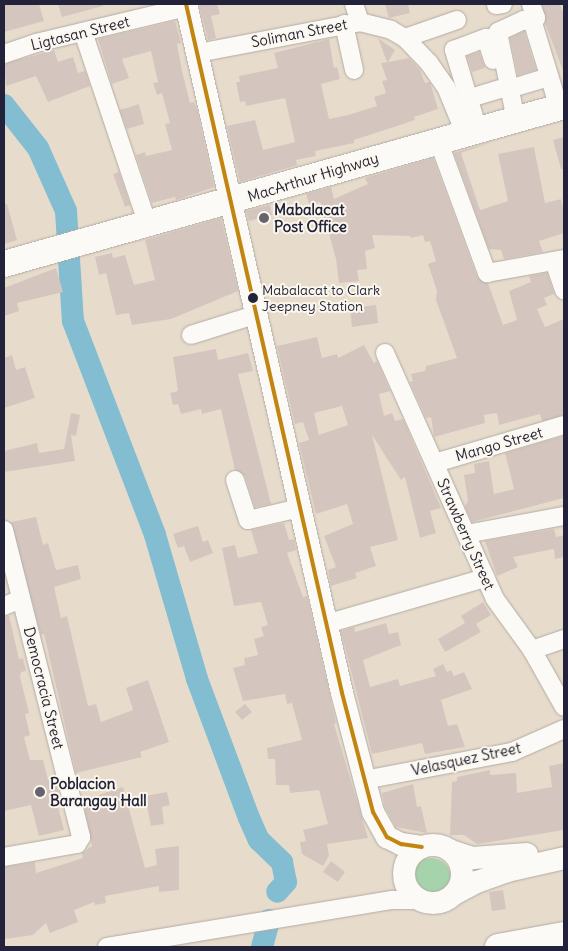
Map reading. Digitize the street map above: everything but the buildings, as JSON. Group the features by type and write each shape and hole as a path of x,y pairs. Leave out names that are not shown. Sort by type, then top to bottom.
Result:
{"highway":[{"name":"MacArthur Highway","path":"4,264 147,222 229,202 438,140 562,107"},
{"path":"498,947 564,935"}],"main road":[{"path":"187,6 229,202 326,624 364,780 373,812 383,831 401,895"},
{"path":"383,831 401,844 422,847 440,845 451,851 473,858 510,858 564,846"},
{"path":"401,895 406,864 422,847"},
{"path":"451,851 462,872 460,884 454,894"},
{"path":"401,895 438,903 476,882 507,871 564,858"}],"street":[{"path":"354,4 352,23 354,70"},
{"path":"531,4 536,18 533,23 549,77 562,107"},
{"name":"Ligtasan Street","path":"4,54 187,6"},
{"path":"405,38 457,20"},
{"path":"512,121 505,89 498,32 524,20 533,23"},
{"name":"Soliman Street","path":"198,53 352,23 391,30 405,38 446,87 472,132"},
{"path":"83,32 147,222"},
{"path":"472,132 467,99 454,50 483,38 488,41 505,89"},
{"path":"467,99 549,77"},
{"path":"438,140 489,274 559,260 564,290"},
{"path":"191,335 255,315"},
{"name":"Strawberry Street","path":"385,353 495,599 532,650 564,707"},
{"name":"Mango Street","path":"435,463 564,425"},
{"path":"235,480 248,520 300,508"},
{"path":"466,534 564,516"},
{"name":"Democracia Street","path":"4,530 81,837 77,844 4,857"},
{"path":"326,624 485,578"},
{"path":"4,606 21,600"},
{"path":"532,650 564,638"},
{"name":"Velasquez Street","path":"364,780 512,752 564,729"},
{"path":"107,947 401,895"}],"green space":[{"path":"435,858 442,861 448,867 451,878 450,886 442,895 435,898 427,898 420,895 412,886 411,874 414,867 423,859"}],"waterway":[{"path":"4,105 38,148 66,211 73,321 155,535 197,679 249,818 259,840 282,862 286,882 277,892"},
{"path":"262,947 269,920"}],"transit line":[{"path":"186,4 342,693 373,812 387,837 401,844 422,847"}],"place":[{"name":"Mabalacat Post Office","path":"264,218"},
{"name":"Mabalacat to Clark Jeepney Station","path":"253,298"},
{"name":"Poblacion Barangay Hall","path":"40,792"}]}
